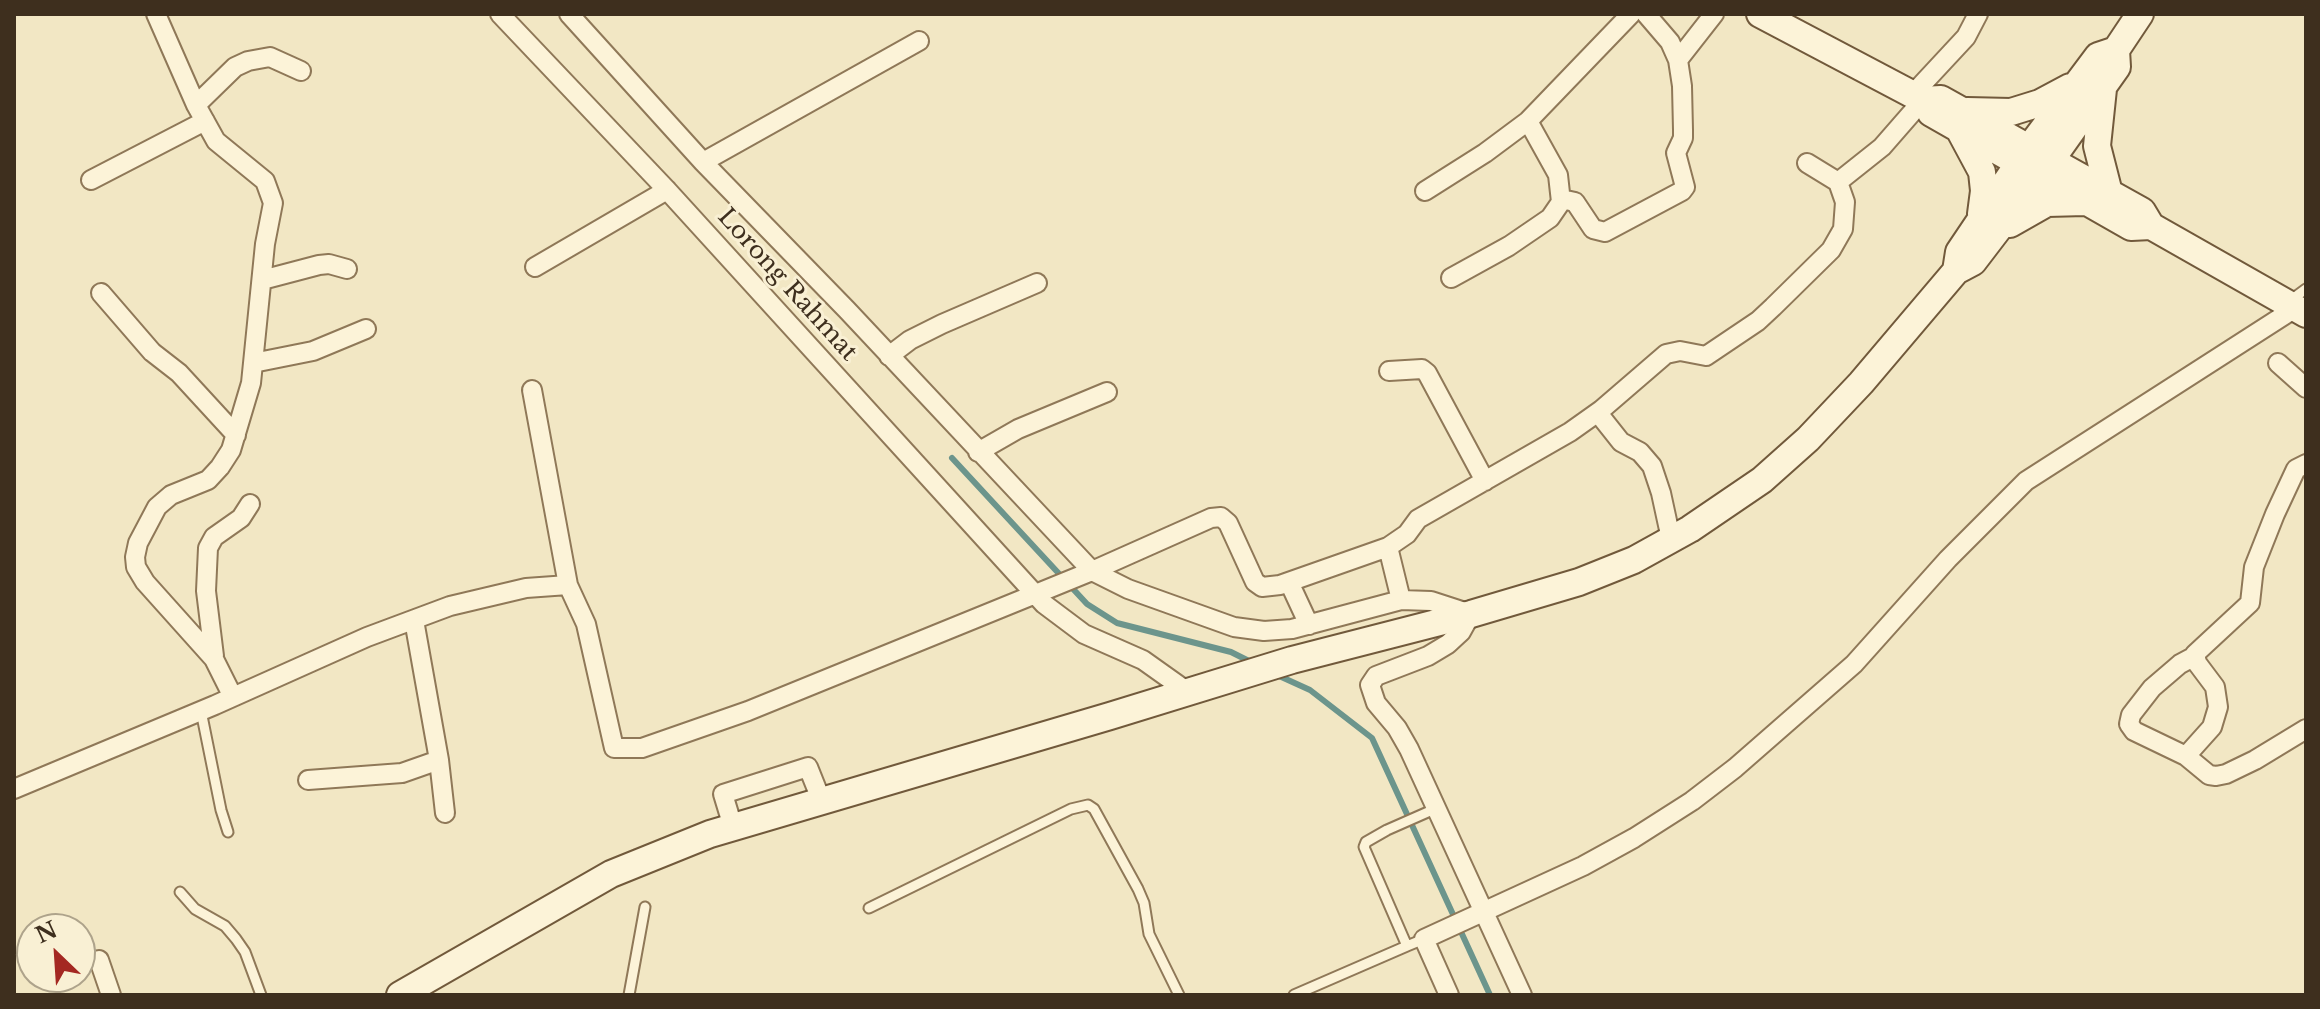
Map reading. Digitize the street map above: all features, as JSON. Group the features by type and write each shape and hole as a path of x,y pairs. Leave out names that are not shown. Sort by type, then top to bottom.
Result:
{"street":[{"path":"156,14 201,113 221,146 265,181 273,212 265,244 251,383 228,458 208,480 171,495 157,507 138,543 135,557 136,567 145,582 214,659 233,697"},
{"name":"Lorong Rahmat","path":"500,14 667,190 1052,610 1084,634 1143,660 1188,692"},
{"path":"569,14 703,162 889,356 1089,572 1234,627 1279,631 1401,600 1431,601 1471,614"},
{"path":"1678,60 1714,14"},
{"path":"1449,995 1415,942 1583,866 1692,801 1735,768 1854,664 1958,549 2026,481 2221,359 2299,303 2151,226 2131,227 2097,197 1961,120 1941,99 1918,97 1760,14"},
{"path":"1838,182 1882,147 1966,37 1978,14"},
{"path":"1961,120 2021,110 2090,84 2117,67 2116,50 2140,14"},
{"path":"1425,191 1528,121 1631,15 1670,42 1678,60 1683,130 1676,153 1684,189 1605,232 1593,229 1575,202 1561,199"},
{"path":"703,162 919,41"},
{"path":"91,180 201,113 230,72 248,61 270,57 301,71"},
{"path":"400,995 611,874 710,834 1240,675 1471,614 1608,571 1671,539 1740,496 1808,439 1861,383 1956,271 1959,252 1988,225 2090,84"},
{"path":"2090,84 2097,146 2097,197"},
{"path":"1961,120 1982,172 1988,225"},
{"path":"1451,278 1509,246 1550,218 1561,199 1558,175 1528,121"},
{"path":"532,390 568,585 586,624 614,748 642,748 748,711 1217,517 1228,523 1255,582 1262,587 1289,582 1388,547 1407,534 1418,519 1598,413 1666,354 1680,351 1706,356 1758,321 1839,239 1846,217 1843,190 1838,182 1807,163"},
{"path":"535,267 667,190"},
{"path":"1988,225 2047,203 2097,197"},
{"path":"262,280 319,265 329,264 347,269"},
{"path":"889,356 910,340 942,324 1037,283"},
{"path":"101,293 152,352 185,379 236,435"},
{"path":"253,363 313,351 366,329"},
{"path":"2278,363 2306,388"},
{"path":"1389,371 1422,369 1427,373 1485,481"},
{"path":"978,452 1018,429 1107,392"},
{"path":"1598,413 1621,442 1640,452 1652,466 1671,539"},
{"path":"2306,464 2296,469 2275,514 2254,567 2251,601 2195,656 2180,664 2152,688 2131,715 2129,724 2134,731 2186,756 2209,775 2226,774 2306,729"},
{"path":"214,659 206,591 208,548 214,537 241,518 250,504"},
{"path":"1388,547 1401,600"},
{"path":"1289,582 1309,625"},
{"path":"14,789 367,637 450,606 526,588 568,585"},
{"path":"1471,614 1461,632 1448,644 1428,656 1376,676 1370,685 1376,703 1397,728 1409,749 1522,995"},
{"path":"414,620 439,760 445,813"},
{"path":"2186,756 2212,727 2218,707 2215,687 2195,656"},
{"path":"308,780 402,773 439,760"},
{"path":"733,827 723,794 808,767 822,802"},
{"path":"99,960 111,995"}],"lane":[{"path":"201,711 228,832"},
{"path":"869,908 1071,809 1088,805 1094,809 1138,889 1144,903 1146,926 1179,995"},
{"path":"1294,995 1415,942 1364,847 1366,842 1387,830 1437,808"},
{"path":"180,892 195,909 225,926 236,939 245,952 261,995"},
{"path":"629,995 645,907"}],"waterway":[{"path":"952,458 1087,604 1117,623 1231,652 1253,663"},
{"path":"1277,675 1310,690 1372,738 1490,995"}]}
